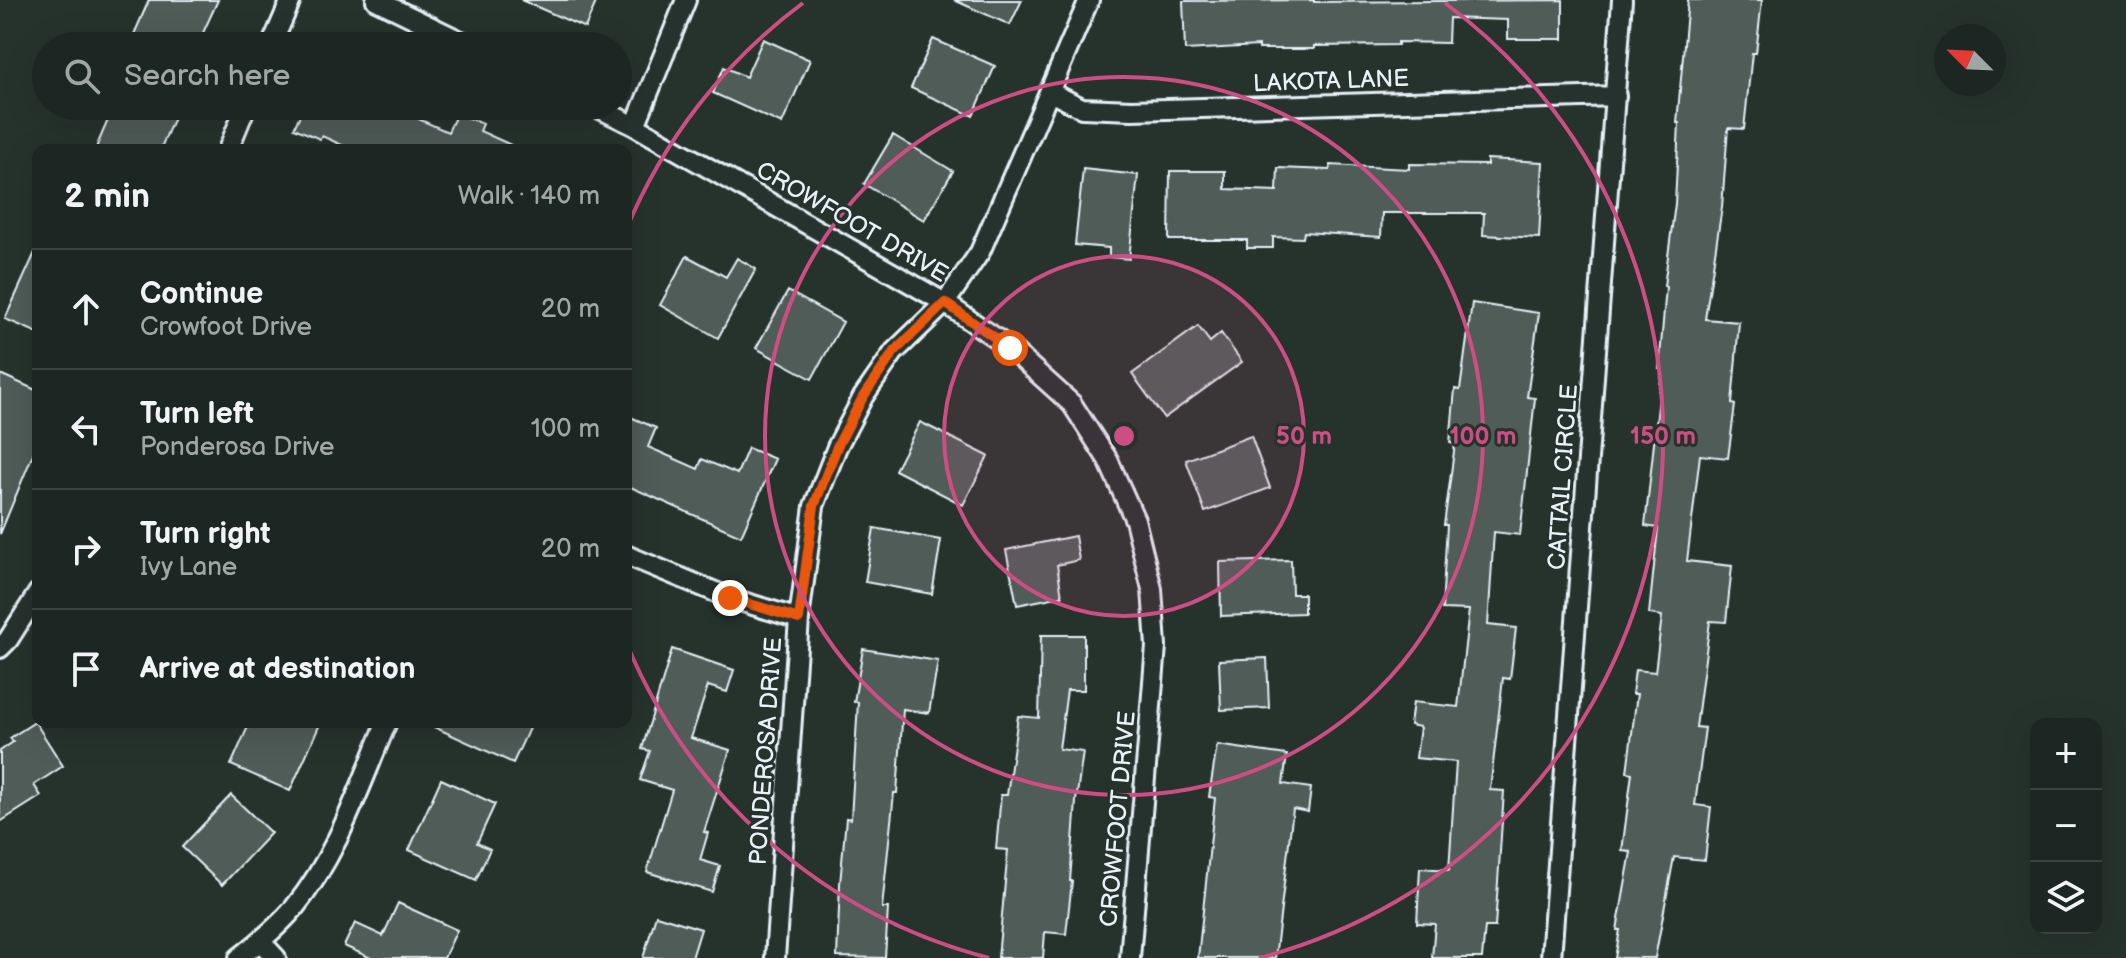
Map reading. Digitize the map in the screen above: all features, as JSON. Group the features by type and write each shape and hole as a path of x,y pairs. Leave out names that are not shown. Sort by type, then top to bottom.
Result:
{"street":[{"path":"277,32 291,0"},
{"path":"376,0 442,32"},
{"path":"635,126 686,0"},
{"name":"PONDEROSA DRIVE","path":"775,958 799,619 814,506 837,447 863,397 894,352 945,303 980,252 1089,0"},
{"name":"CATTAIL CIRCLE","path":"1551,958 1622,0"},
{"name":"LAKOTA LANE","path":"1050,92 1082,108 1132,110 1616,96"},
{"path":"230,144 240,120"},
{"name":"CROWFOOT DRIVE","path":"623,120 945,303 1010,348 1072,404 1108,460 1135,520 1152,589 1156,646 1130,958"},
{"path":"632,557 730,598 799,619"},
{"path":"0,648 32,602"},
{"path":"239,958 292,910 319,873 384,728"},
{"path":"260,941 276,958"}],"building":[{"path":"149,0 218,0 203,32 135,32"},
{"path":"521,0 597,0 585,28"},
{"path":"954,0 1022,0 1010,25"},
{"path":"1563,0 1563,39 1508,39 1508,20 1449,18 1448,43 1398,42 1398,45 1314,46 1314,49 1259,49 1259,46 1185,50 1183,1"},
{"path":"1688,0 1762,0 1756,53 1752,53 1744,129 1728,128 1722,207 1705,319 1739,322 1732,404 1735,405 1728,458 1700,455 1687,561 1732,566 1726,622 1710,621 1696,727 1705,728 1695,805 1711,807 1705,860 1674,857 1655,958 1615,958 1631,852 1622,851 1632,773 1627,772 1637,694 1632,694 1635,670 1655,672 1662,616 1649,614 1658,528 1645,526 1662,369 1659,369 1664,286 1675,204 1677,123"},
{"path":"763,39 810,60 782,124 713,93 724,67 746,77"},
{"path":"933,39 995,66 973,116 911,88"},
{"path":"108,120 173,120 163,144 98,144"},
{"path":"298,120 421,120 448,132 454,120 474,120 483,124 480,131 509,144 340,144 294,128"},
{"path":"893,135 953,171 924,220 864,184"},
{"path":"1487,159 1543,162 1539,238 1483,235 1484,213 1382,213 1381,237 1304,232 1303,238 1273,237 1273,248 1247,248 1247,240 1169,240 1170,171 1225,171 1225,189 1277,191 1278,168 1330,170 1330,165 1409,169 1409,164 1487,165"},
{"path":"1083,169 1138,175 1129,259 1109,257 1109,248 1075,245"},
{"path":"687,256 726,277 737,258 756,269 718,338 660,305"},
{"path":"32,259 32,330 5,319"},
{"path":"788,291 843,322 812,379 756,348"},
{"path":"1472,303 1539,313 1527,397 1535,398 1520,535 1494,532 1488,625 1516,628 1510,679 1503,678 1490,790 1504,791 1495,927 1485,927 1482,958 1432,958 1435,924 1417,923 1420,868 1449,870 1456,762 1416,758 1420,727 1410,725 1413,702 1458,707 1469,610 1442,609 1447,525 1444,525 1455,444 1450,443 1455,389 1460,390"},
{"path":"1198,326 1210,342 1221,333 1242,362 1164,418 1132,374"},
{"path":"0,374 32,388 32,457 0,534"},
{"path":"632,418 656,428 648,447 698,469 702,459 737,474 748,448 775,459 741,536 632,488"},
{"path":"920,422 988,456 963,505 895,470"},
{"path":"1251,436 1270,488 1205,512 1186,460"},
{"path":"874,528 941,540 932,594 865,582"},
{"path":"1075,536 1079,560 1057,565 1062,596 1017,605 1006,550"},
{"path":"1291,560 1292,594 1304,594 1304,613 1221,616 1220,562"},
{"path":"1041,635 1084,635 1084,690 1067,690 1059,749 1083,752 1076,801 1066,934 1045,932 1043,958 998,958 1008,850 996,849 1001,795 1007,795 1018,716 1039,718"},
{"path":"672,649 734,670 727,692 708,686 691,738 730,750 704,832 708,833 700,860 720,866 712,892 647,872 672,790 640,780 650,751 642,749"},
{"path":"863,649 938,661 929,713 903,709 897,793 894,793 882,908 888,908 885,958 837,957 846,818 851,819 858,702 854,702"},
{"path":"1267,658 1269,708 1221,710 1219,660"},
{"path":"32,724 32,728 39,728 63,766 34,785 41,796 0,822 0,751 13,742 10,738"},
{"path":"247,728 318,728 290,791 231,765"},
{"path":"436,728 529,728 513,763"},
{"path":"1217,745 1287,755 1283,784 1311,788 1308,812 1293,809 1275,958 1198,958 1215,798 1209,797"},
{"path":"441,779 495,804 477,843 490,849 476,880 409,850"},
{"path":"231,795 271,833 222,885 182,847"},
{"path":"398,903 457,930 444,958 371,958 344,946 355,923 383,936"},
{"path":"656,915 701,929 692,958 643,958"}],"route":[{"path":"730,598 799,619 814,506 837,447 863,397 894,352 945,303 1010,348"}]}
